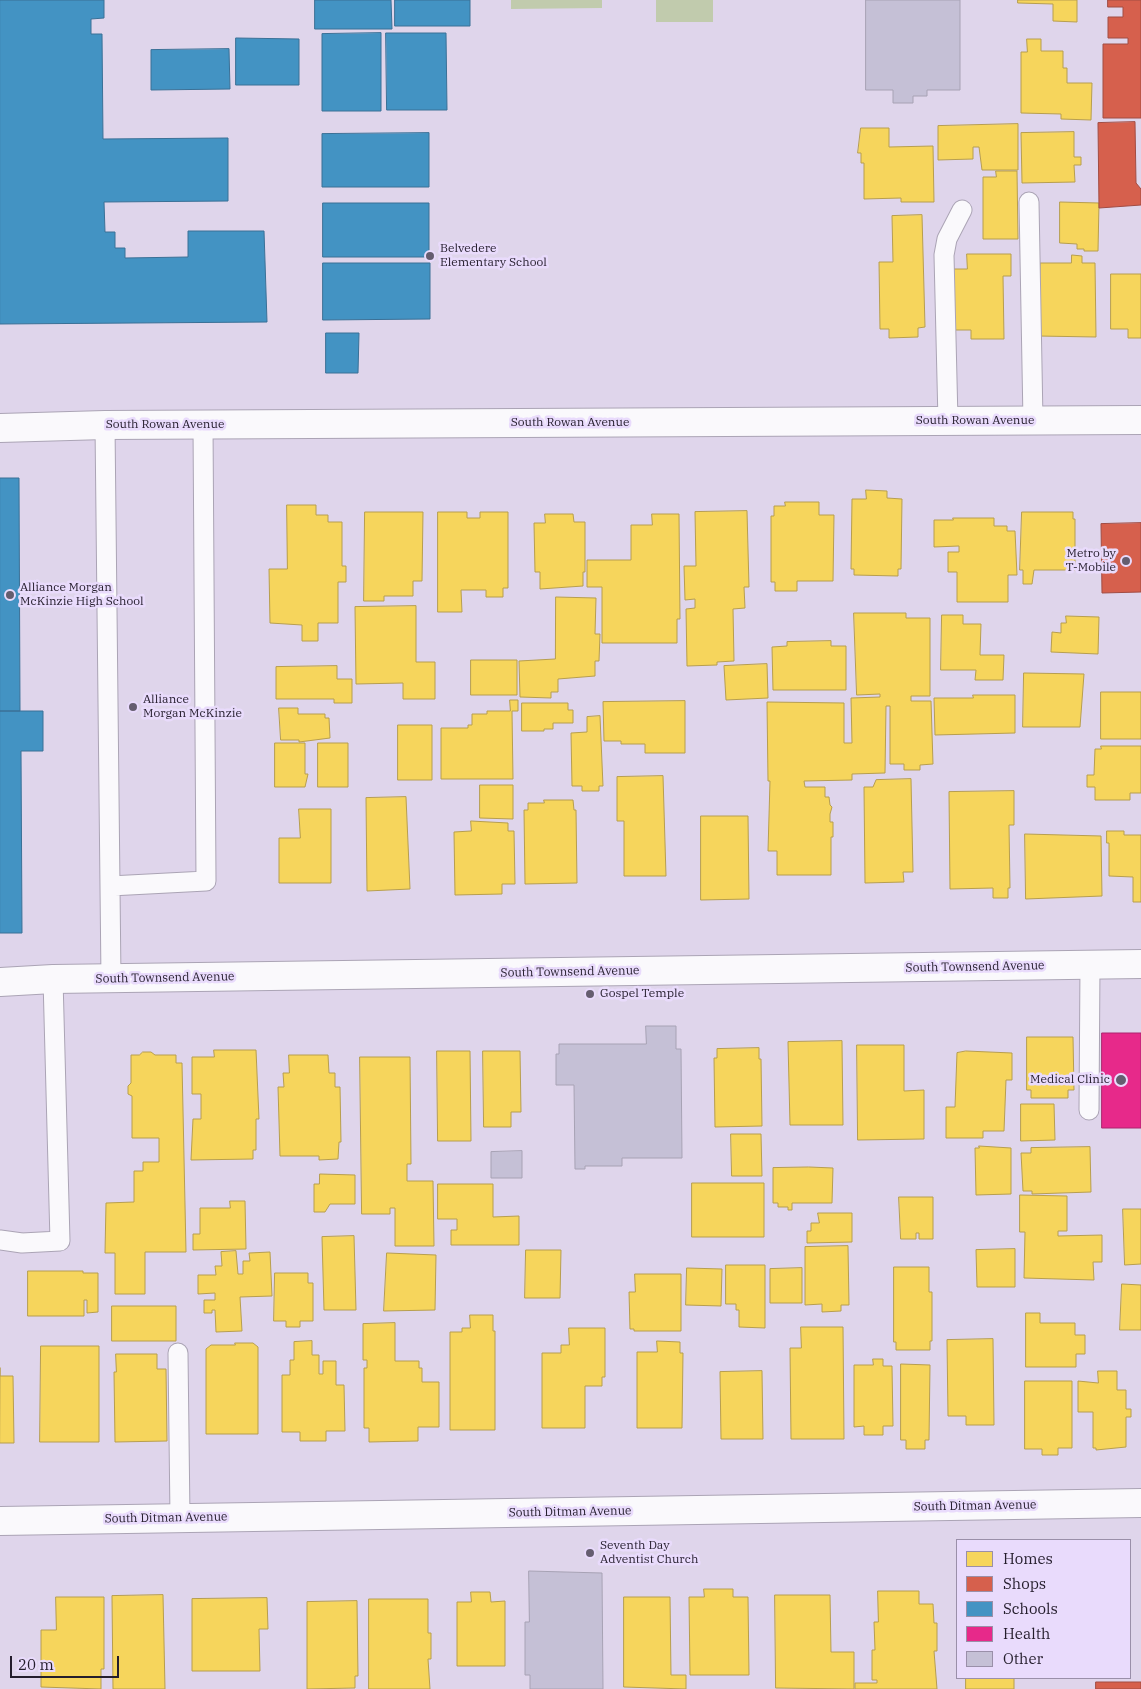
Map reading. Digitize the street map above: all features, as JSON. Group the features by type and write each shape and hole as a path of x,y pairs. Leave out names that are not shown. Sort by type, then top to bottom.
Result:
{"street":[{"name":"South Rowan Avenue","path":"0,428 203,424 1141,420"},
{"name":"South Townsend Avenue","path":"0,982 111,978 1141,964"},
{"name":"South Ditman Avenue","path":"0,1520 1141,1504"}],"lane":[{"path":"1029,202 1033,420"},
{"path":"948,421 944,255 946,238 962,210"},
{"path":"110,886 206,882 202,514 203,424"},
{"path":"105,425 111,978"},
{"path":"1089,1110 1090,965"},
{"path":"0,1240 22,1243 60,1241 53,979"},
{"path":"178,1353 180,1518"}],"green space":[{"path":"511,0 602,0 602,8 511,9"},
{"path":"656,0 713,0 713,22 656,22"}],"building: Homes":[{"path":"1018,0 1077,0 1077,22 1053,21 1053,4 1018,3"},
{"path":"1027,39 1041,39 1041,51 1063,51 1063,68 1067,68 1067,83 1092,83 1091,120 1061,119 1061,114 1021,113 1021,52 1027,52"},
{"path":"1018,124 1018,170 982,170 979,147 973,147 973,159 938,160 938,126"},
{"path":"861,128 889,128 889,147 933,146 934,202 901,202 901,198 864,199 864,163 861,163 861,153 858,153"},
{"path":"1074,132 1074,157 1081,157 1081,165 1074,165 1075,182 1022,183 1021,133"},
{"path":"996,171 1017,171 1018,239 983,239 983,177 996,177"},
{"path":"1060,202 1099,203 1098,251 1084,251 1084,249 1077,249 1077,244 1060,243"},
{"path":"922,215 925,327 918,328 918,337 889,338 889,329 880,329 879,262 893,262 892,216"},
{"path":"967,254 1011,254 1011,276 1003,276 1004,339 971,339 971,330 950,330 953,269 967,269"},
{"path":"1072,255 1082,256 1082,263 1095,263 1096,337 1038,336 1040,263 1071,263"},
{"path":"1111,274 1141,274 1141,338 1128,338 1128,329 1111,329"},
{"path":"866,490 887,491 887,498 902,499 901,569 898,569 898,576 854,575 854,569 851,569 852,499 866,499"},
{"path":"785,502 819,502 819,515 834,515 833,581 797,581 797,591 775,591 775,582 771,582 771,516 774,516 774,506 785,506"},
{"path":"287,505 316,505 316,515 328,515 328,522 342,522 342,566 346,566 346,582 338,582 338,623 318,623 318,641 302,641 302,625 270,623 269,569 287,569"},
{"path":"747,511 749,587 744,587 745,608 733,609 734,661 717,662 717,665 687,666 686,609 695,608 695,599 685,600 684,566 696,566 695,512"},
{"path":"365,512 423,512 422,581 413,581 413,596 384,596 384,601 364,601"},
{"path":"438,512 467,512 467,518 480,518 480,512 508,512 508,588 503,588 503,597 486,597 486,590 461,590 462,612 438,612"},
{"path":"1022,512 1073,512 1073,519 1075,519 1075,570 1034,570 1032,584 1023,584 1023,570 1020,570"},
{"path":"545,514 573,514 574,522 585,522 585,572 583,572 583,586 540,589 540,572 535,572 534,523 545,523"},
{"path":"652,514 679,514 680,619 677,619 677,643 602,643 602,587 587,587 587,560 631,560 631,525 652,525"},
{"path":"953,518 994,518 994,526 1007,526 1007,531 1015,531 1017,575 1008,575 1008,602 957,602 957,572 948,572 948,552 959,552 959,546 934,547 934,520 953,520"},
{"path":"556,597 596,598 595,634 600,634 599,661 595,661 595,676 558,679 558,692 551,692 551,698 520,697 519,661 555,659"},
{"path":"416,606 416,662 435,662 435,699 403,699 403,683 356,684 355,607"},
{"path":"854,613 906,613 906,618 930,618 930,696 911,696 911,701 931,701 933,764 920,765 920,770 904,770 904,764 890,764 890,706 886,706 885,773 852,774 852,780 804,781 805,787 825,787 825,797 829,797 832,807 830,814 830,822 833,822 831,875 777,875 777,851 768,851 770,781 768,781 767,702 844,703 844,743 852,743 851,698 880,697 880,694 857,695"},
{"path":"942,615 963,615 963,624 981,624 980,655 1004,655 1003,680 975,680 976,670 941,670"},
{"path":"1066,616 1099,617 1098,654 1051,652 1052,632 1061,633 1061,623 1066,623"},
{"path":"831,641 831,646 846,646 846,690 773,690 772,647 787,646 787,642"},
{"path":"471,660 517,660 517,695 471,695"},
{"path":"767,664 768,698 726,700 724,666"},
{"path":"337,666 337,679 352,679 352,703 334,703 334,699 276,699 276,667"},
{"path":"1024,673 1084,674 1080,727 1023,727"},
{"path":"1101,692 1141,692 1141,739 1101,739"},
{"path":"973,695 1015,695 1015,733 935,735 934,698 973,698"},
{"path":"510,700 518,700 518,711 512,711 513,779 441,779 441,728 468,728 468,725 472,725 472,714 487,714 487,711 510,711"},
{"path":"685,701 685,753 645,753 645,744 621,744 621,741 604,741 603,702"},
{"path":"522,703 568,703 568,710 573,710 573,723 553,723 553,729 544,729 544,731 522,731"},
{"path":"279,708 298,708 298,714 325,714 325,718 329,718 330,738 299,742 299,740 281,740"},
{"path":"600,716 603,786 599,786 599,791 582,791 582,786 572,786 571,733 587,732 587,717"},
{"path":"398,725 432,725 432,780 398,780"},
{"path":"275,743 305,743 305,774 308,774 305,787 275,787"},
{"path":"318,743 348,743 348,787 318,787"},
{"path":"1101,746 1141,746 1141,793 1130,793 1130,800 1095,800 1095,787 1087,787 1087,775 1094,775 1095,749 1101,749"},
{"path":"663,776 666,876 624,876 624,821 617,821 617,777"},
{"path":"911,779 913,872 903,872 904,882 865,883 864,787 873,787 876,780"},
{"path":"480,785 513,785 513,819 480,818"},
{"path":"1014,791 1014,825 1009,825 1010,888 1008,888 1008,898 993,898 993,888 950,889 949,792"},
{"path":"406,797 410,889 367,891 366,798"},
{"path":"544,800 573,800 574,810 576,810 577,883 525,884 524,810 528,810 528,803 544,803"},
{"path":"299,809 331,809 331,883 279,883 279,838 300,838"},
{"path":"701,816 748,816 749,899 701,900"},
{"path":"471,821 508,823 508,831 514,831 515,884 502,884 502,894 455,895 454,832 471,831"},
{"path":"1107,831 1124,831 1124,835 1141,835 1141,902 1133,902 1133,877 1109,876"},
{"path":"1025,834 1101,836 1102,896 1026,899"},
{"path":"1027,1037 1073,1037 1074,1090 1068,1090 1068,1098 1031,1098 1031,1090 1027,1090"},
{"path":"842,1041 843,1125 790,1125 788,1042"},
{"path":"857,1045 904,1045 904,1091 924,1090 924,1139 858,1140"},
{"path":"759,1048 759,1059 761,1059 762,1126 715,1127 714,1058 717,1058 717,1049"},
{"path":"214,1050 256,1050 259,1119 256,1119 256,1150 253,1150 253,1159 191,1160 193,1119 201,1119 201,1094 192,1094 192,1057 214,1057"},
{"path":"437,1051 470,1051 471,1141 438,1141"},
{"path":"483,1051 520,1051 521,1112 511,1112 511,1127 484,1127"},
{"path":"966,1051 1012,1053 1012,1080 1006,1080 1004,1131 983,1131 983,1138 946,1138 946,1107 955,1107 957,1053"},
{"path":"143,1052 151,1052 155,1055 176,1055 176,1063 182,1063 186,1252 145,1252 145,1294 115,1294 115,1253 105,1253 106,1203 134,1202 134,1171 143,1171 143,1162 159,1162 159,1138 132,1138 132,1096 128,1094 128,1086 131,1083 131,1055 139,1055"},
{"path":"289,1055 328,1055 329,1073 335,1073 335,1087 340,1087 341,1142 339,1142 338,1159 319,1160 319,1156 280,1156 278,1087 284,1087 283,1073 289,1073"},
{"path":"360,1057 410,1057 411,1164 407,1164 407,1181 433,1181 434,1246 395,1246 395,1208 390,1208 390,1214 362,1214"},
{"path":"1021,1104 1054,1104 1055,1140 1021,1141"},
{"path":"731,1134 761,1134 762,1176 732,1176"},
{"path":"979,1146 1011,1148 1011,1194 976,1195 975,1148 979,1148"},
{"path":"1090,1147 1091,1192 1032,1194 1032,1191 1023,1191 1021,1153 1031,1153 1031,1148"},
{"path":"773,1168 833,1168 832,1203 792,1203 792,1210 788,1210 788,1207 778,1207 778,1203 773,1203"},
{"path":"320,1174 355,1175 355,1204 330,1204 325,1212 314,1212 314,1184 319,1184"},
{"path":"692,1183 764,1183 764,1237 692,1237"},
{"path":"438,1184 493,1184 493,1217 519,1216 519,1245 451,1245 451,1230 457,1230 457,1219 438,1219"},
{"path":"1020,1195 1067,1196 1067,1231 1058,1231 1058,1236 1102,1235 1102,1262 1093,1262 1094,1280 1024,1278 1025,1232 1020,1232"},
{"path":"899,1197 933,1197 933,1239 919,1239 919,1233 916,1233 916,1239 901,1239"},
{"path":"230,1201 245,1201 246,1249 193,1250 193,1234 200,1234 200,1208 230,1208"},
{"path":"1123,1209 1141,1209 1141,1264 1125,1265"},
{"path":"818,1213 852,1213 852,1242 807,1243 807,1231 811,1231 811,1223 819,1223"},
{"path":"354,1236 356,1310 324,1310 322,1237"},
{"path":"848,1246 849,1305 841,1305 841,1311 822,1312 822,1304 805,1305 805,1247"},
{"path":"1015,1249 1015,1287 977,1287 976,1250"},
{"path":"526,1250 561,1250 560,1298 525,1298"},
{"path":"236,1251 238,1274 243,1274 243,1261 250,1261 249,1253 270,1252 272,1296 240,1297 242,1331 216,1332 215,1310 212,1310 212,1313 204,1313 204,1300 215,1300 215,1293 198,1294 198,1275 216,1275 215,1266 222,1266 221,1252"},
{"path":"387,1253 436,1255 435,1310 384,1311"},
{"path":"726,1265 765,1265 765,1328 739,1327 739,1310 736,1310 736,1304 726,1304"},
{"path":"894,1267 929,1267 929,1292 932,1292 932,1341 930,1341 930,1350 896,1350 896,1342 894,1342"},
{"path":"687,1268 722,1269 721,1306 686,1305"},
{"path":"802,1268 802,1303 770,1303 770,1269"},
{"path":"28,1271 83,1271 83,1273 98,1273 98,1312 87,1313 87,1300 84,1300 84,1316 28,1316"},
{"path":"275,1273 308,1273 308,1283 313,1283 313,1321 300,1321 300,1327 286,1327 286,1321 274,1321"},
{"path":"635,1274 681,1274 681,1331 634,1331 634,1329 630,1329 629,1292 635,1292"},
{"path":"1122,1284 1141,1285 1141,1330 1120,1330"},
{"path":"112,1306 176,1306 176,1341 112,1341"},
{"path":"1026,1313 1040,1313 1040,1323 1075,1323 1075,1335 1085,1335 1085,1354 1076,1354 1076,1367 1026,1367"},
{"path":"470,1315 493,1315 493,1331 495,1331 495,1430 450,1430 450,1332 462,1332 462,1328 470,1328"},
{"path":"395,1323 395,1361 419,1361 419,1368 422,1368 422,1382 439,1382 439,1427 418,1427 418,1441 369,1442 369,1428 364,1428 364,1368 367,1368 367,1360 363,1360 363,1324"},
{"path":"801,1327 843,1327 844,1439 791,1439 790,1348 801,1348"},
{"path":"569,1328 605,1328 605,1377 602,1377 602,1386 585,1386 585,1428 542,1428 542,1353 561,1353 561,1345 569,1345"},
{"path":"993,1339 994,1425 966,1425 966,1416 948,1416 947,1340"},
{"path":"312,1341 312,1355 319,1355 319,1374 323,1374 323,1361 336,1361 336,1385 344,1385 345,1431 326,1431 326,1441 300,1441 300,1432 282,1432 282,1375 290,1375 290,1360 294,1360 294,1342"},
{"path":"657,1341 680,1342 680,1353 683,1353 682,1428 637,1428 637,1352 657,1352"},
{"path":"235,1343 253,1343 258,1347 258,1434 206,1434 206,1349 211,1345 235,1345"},
{"path":"41,1346 99,1346 99,1442 40,1442"},
{"path":"116,1354 157,1354 157,1369 166,1369 167,1441 115,1442 114,1372 116,1372"},
{"path":"873,1359 883,1359 883,1366 892,1366 893,1426 883,1426 883,1435 864,1435 864,1426 854,1427 854,1365 873,1365"},
{"path":"901,1364 930,1365 929,1440 925,1440 925,1449 906,1449 906,1440 901,1440"},
{"path":"762,1371 763,1439 721,1439 720,1372"},
{"path":"1098,1371 1117,1371 1117,1390 1126,1390 1126,1409 1131,1409 1131,1417 1126,1417 1126,1447 1096,1450 1096,1448 1093,1448 1093,1412 1078,1412 1078,1381 1098,1383"},
{"path":"0,1376 13,1376 14,1443 0,1443"},
{"path":"1025,1381 1072,1381 1072,1448 1058,1448 1058,1455 1042,1455 1042,1449 1025,1449"},
{"path":"704,1589 733,1589 733,1597 748,1597 749,1675 690,1675 689,1597 704,1597"},
{"path":"878,1591 919,1591 919,1604 933,1604 934,1623 937,1623 937,1651 934,1651 937,1689 855,1689 855,1683 877,1683 877,1680 872,1680 872,1650 875,1650 874,1622 878,1622"},
{"path":"471,1592 490,1592 491,1602 505,1601 505,1666 457,1666 457,1602 471,1602"},
{"path":"163,1595 165,1689 113,1689 112,1596"},
{"path":"775,1595 830,1595 831,1652 854,1652 854,1689 776,1688"},
{"path":"56,1597 104,1597 104,1669 101,1669 101,1689 41,1687 41,1630 56,1630"},
{"path":"624,1597 670,1597 671,1675 686,1675 686,1689 624,1687"},
{"path":"267,1598 268,1629 259,1629 260,1671 192,1671 192,1599"},
{"path":"369,1599 428,1599 428,1633 431,1633 431,1659 428,1659 430,1689 369,1689"},
{"path":"357,1601 358,1676 355,1676 355,1688 307,1689 307,1602"},
{"path":"966,1679 1014,1679 1014,1689 966,1689"}],"building: Shops":[{"path":"1108,0 1141,0 1141,118 1103,118 1103,44 1128,44 1128,38 1108,38 1108,17 1123,17 1123,7 1108,7"},
{"path":"1135,122 1136,183 1141,189 1141,205 1099,208 1098,123"},
{"path":"1141,523 1141,592 1102,593 1101,524"},
{"path":"1096,1682 1141,1682 1141,1689 1096,1689"}],"building: Schools":[{"path":"0,0 104,0 104,18 91,19 91,34 102,34 103,139 228,138 228,201 104,202 105,232 115,232 115,248 125,248 125,258 188,257 188,231 264,231 267,322 0,324"},
{"path":"315,0 391,0 392,29 315,29"},
{"path":"395,0 470,0 470,26 395,26"},
{"path":"381,33 381,111 322,111 322,34"},
{"path":"386,33 446,33 447,110 387,110"},
{"path":"236,38 299,39 299,85 236,85"},
{"path":"229,49 230,89 151,90 151,50"},
{"path":"429,133 429,187 322,187 322,134"},
{"path":"323,203 429,203 429,257 323,257"},
{"path":"323,263 430,263 430,319 323,320"},
{"path":"326,333 359,333 358,373 326,373"},
{"name":"Alliance Morgan McKinzie High School","path":"0,478 19,478 20,711 0,711"},
{"path":"0,711 43,711 43,751 21,751 22,933 0,933"}],"building: Health":[{"name":"Medical Clinic","path":"1102,1033 1141,1033 1141,1128 1102,1128"}],"building: Other":[{"path":"866,0 960,0 960,90 927,90 927,96 913,96 913,103 893,103 893,90 866,90"},
{"path":"646,1026 676,1026 676,1049 681,1049 682,1158 622,1158 622,1166 585,1166 585,1169 575,1169 574,1085 556,1085 556,1054 559,1054 559,1044 646,1044"},
{"path":"522,1151 522,1178 491,1178 491,1152"},
{"path":"529,1571 602,1573 603,1689 530,1689 530,1675 525,1675 525,1622 529,1622"}],"place":[{"name":"Belvedere Elementary School","path":"430,256"},
{"name":"Metro by T-Mobile","path":"1126,561"},
{"name":"Alliance Morgan McKinzie High School","path":"10,595"},
{"name":"Alliance Morgan McKinzie","path":"133,707"},
{"name":"Gospel Temple","path":"590,994"},
{"name":"Medical Clinic","path":"1121,1080"},
{"name":"Seventh Day Adventist Church","path":"590,1553"}]}
